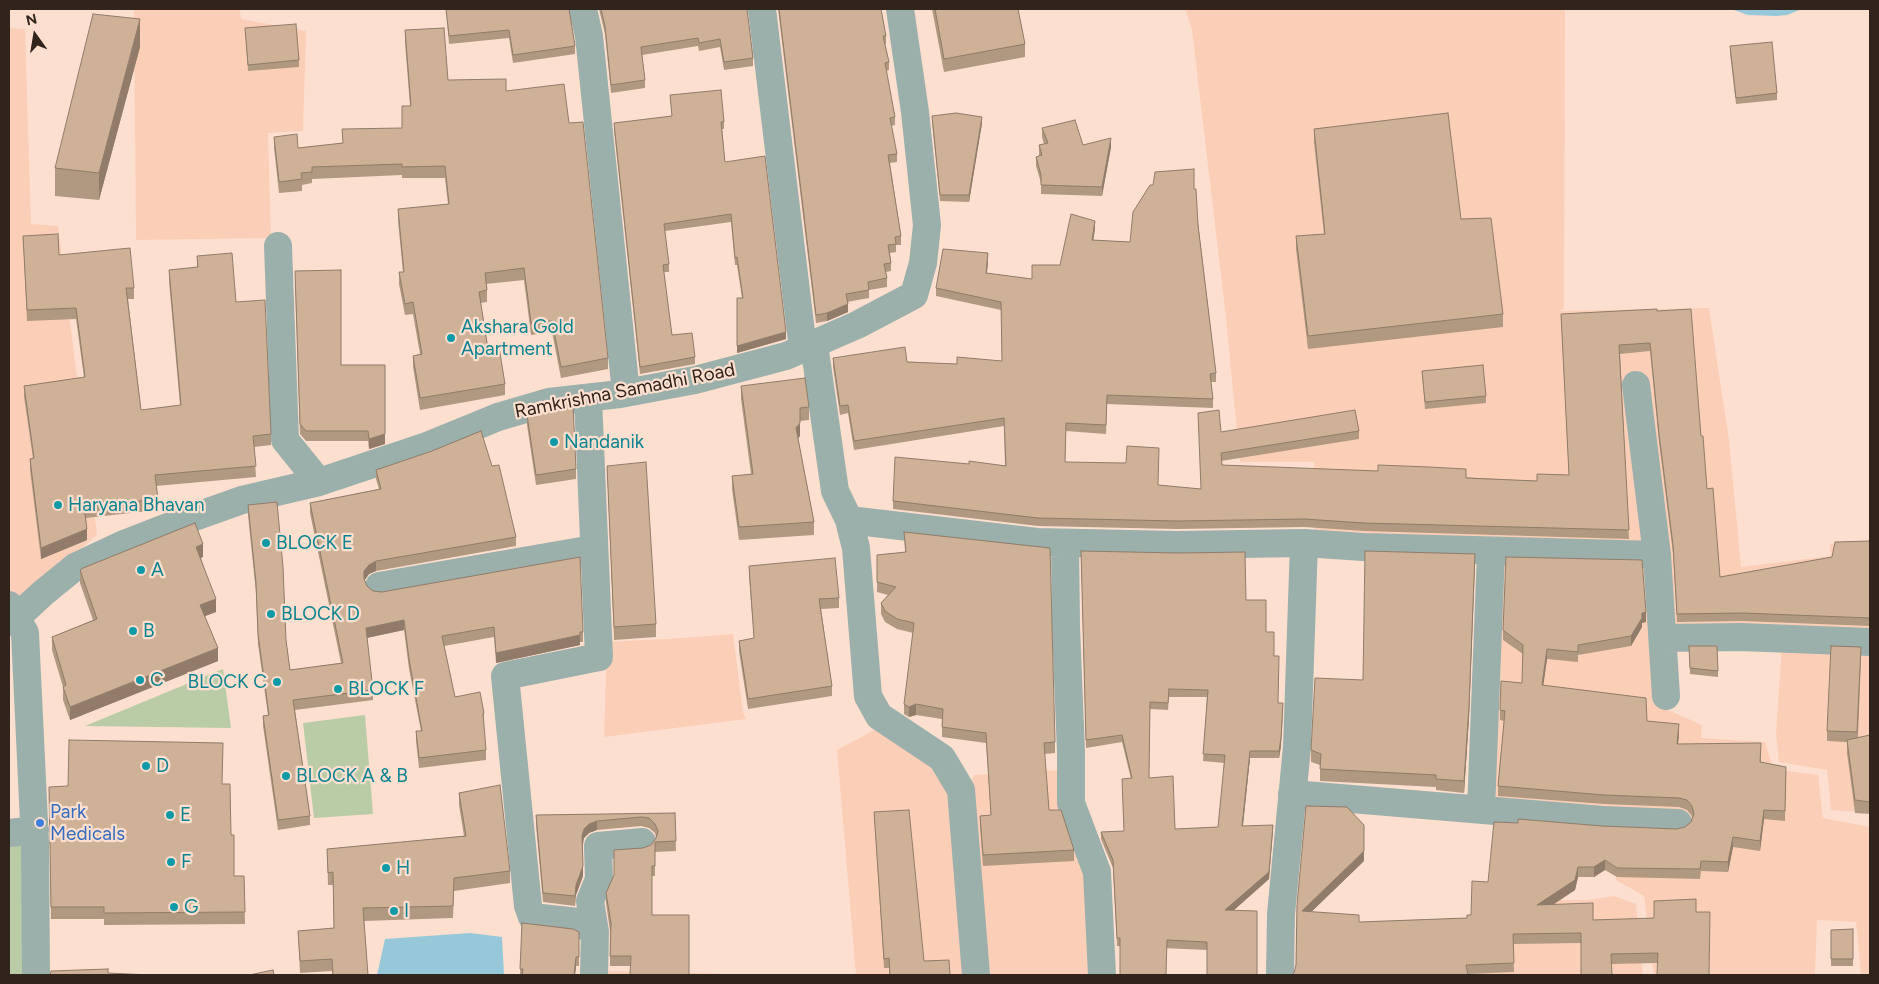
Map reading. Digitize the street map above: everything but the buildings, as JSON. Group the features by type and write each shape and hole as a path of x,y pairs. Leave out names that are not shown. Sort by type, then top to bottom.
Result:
{"street":[{"path":"583,9 589,36 626,393"},
{"path":"762,9 808,346 835,491 849,520 856,548 868,696 879,716 942,758 961,790 976,975"},
{"name":"Ramkrishna Samadhi Road","path":"13,611 43,593 75,567 124,544 242,500 319,482 427,446 498,417 549,402 626,393 695,380 786,356 857,325 914,295 923,263 927,225 916,112 900,9"},
{"path":"278,246 285,440 319,482"},
{"path":"1636,385 1657,555 1666,696"},
{"path":"588,398 599,656 505,676 528,906 532,917 578,922 595,932"},
{"path":"849,520 1037,542 1177,545 1304,543 1491,552 1657,555"},
{"path":"1065,543 1066,635 1072,752 1071,803 1097,872 1102,975"},
{"path":"1280,975 1281,914 1297,747 1304,543"},
{"path":"379,586 593,549"},
{"path":"1482,810 1491,552"},
{"path":"13,611 25,633 22,831 36,975"},
{"path":"1662,638 1741,637 1870,642"},
{"path":"1292,794 1603,820 1678,823"},
{"path":"594,975 595,932 590,901 599,879 598,846 642,842"}],"shaded area":[{"path":"134,9 240,9 241,19 306,31 303,131 268,133 271,238 136,240"},
{"path":"1185,9 1565,9 1564,309 1559,311 1709,308 1729,440 1741,567 1831,556 1830,544 1870,541 1870,630 1669,627 1646,548 1315,534 1314,462 1240,462 1225,309 1192,30"},
{"path":"9,28 25,29 31,224 58,226 97,535 19,601 9,597"},
{"path":"1498,558 1651,560 1661,707 1702,725 1701,738 1765,742 1773,769 1818,775 1823,818 1870,827 1870,975 1861,975 1856,922 1817,920 1815,975 1654,975 1644,896 1616,880 1616,831 1689,829 1692,817 1487,803"},
{"path":"733,634 743,712 746,719 604,737 607,642"},
{"path":"1782,644 1870,649 1870,813 1831,810 1827,770 1779,762 1776,733"},
{"path":"878,728 939,766 955,792 970,975 856,975 837,750"},
{"path":"1059,770 1091,870 1097,975 983,975 969,787 974,775"},
{"path":"1614,896 1636,904 1643,975 1474,975 1471,929 1542,900 1588,900"},
{"path":"605,971 739,974 743,975 605,975"}],"green space":[{"path":"223,669 231,728 85,726"},
{"path":"365,715 373,814 314,818 303,723"},
{"path":"25,837 25,975 9,975 9,839"}],"water":[{"path":"1731,9 1802,9 1787,15 1776,16 1748,15"},
{"path":"470,933 502,937 504,975 377,975 385,939"}],"place":[{"name":"Akshara Gold Apartment","path":"451,338"},
{"name":"Nandanik","path":"554,442"},
{"name":"Haryana Bhavan","path":"58,505"},
{"name":"BLOCK E","path":"266,543"},
{"name":"A","path":"141,570"},
{"name":"BLOCK D","path":"271,614"},
{"name":"B","path":"133,631"},
{"name":"C","path":"140,680"},
{"name":"BLOCK C","path":"277,682"},
{"name":"BLOCK F","path":"338,689"},
{"name":"D","path":"146,766"},
{"name":"BLOCK A & B","path":"286,776"},
{"name":"E","path":"170,815"},
{"name":"Park Medicals","path":"40,823"},
{"name":"F","path":"171,862"},
{"name":"H","path":"386,868"},
{"name":"G","path":"174,907"},
{"name":"I","path":"394,911"}]}
